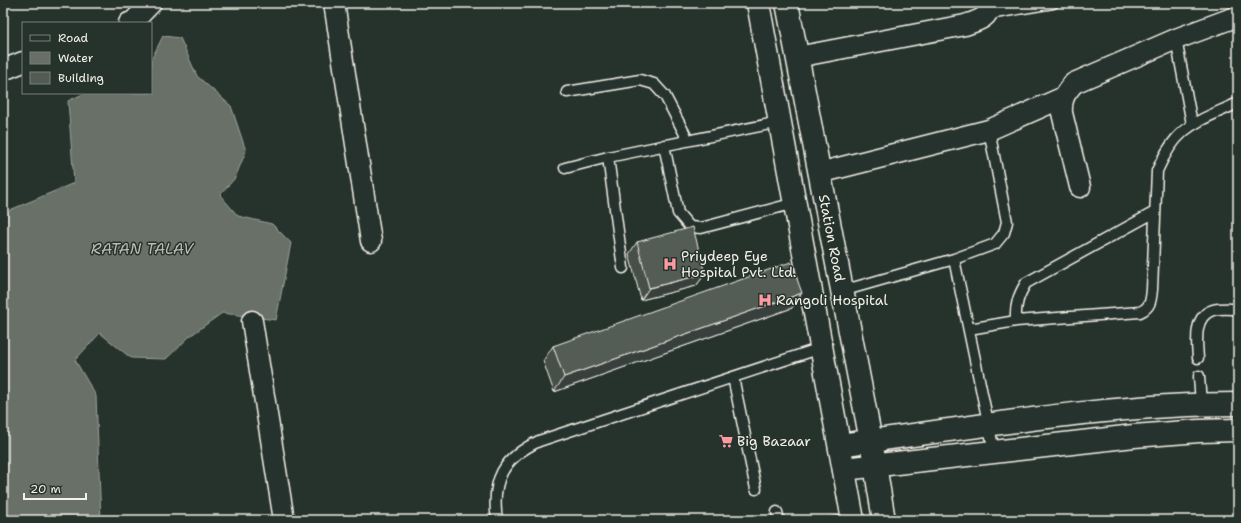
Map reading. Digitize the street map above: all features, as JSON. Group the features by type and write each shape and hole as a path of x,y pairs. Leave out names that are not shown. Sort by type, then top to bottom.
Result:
{"main road":[{"path":"758,3 853,520"},
{"name":"Station Road","path":"787,3 871,441 884,520"},
{"path":"840,445 1070,415 1202,404 1238,404"},
{"path":"844,469 1134,436 1199,431 1238,430"}],"street":[{"path":"133,22 151,3"},
{"path":"334,3 371,241"},
{"path":"797,57 965,25 979,21 990,8"},
{"path":"1080,187 1062,113 1062,103 1064,97 1074,83 1176,40 1238,16"},
{"path":"3,70 22,62"},
{"path":"819,173 989,130 1064,97"},
{"path":"252,321 284,520"}],"lane":[{"path":"990,8 1049,3"},
{"path":"1176,40 1192,124"},
{"path":"567,92 640,80 654,84 665,96 688,140"},
{"path":"969,329 1016,321 1140,312 1147,309 1150,304 1152,289 1157,171 1163,157 1176,137 1192,124 1238,103"},
{"path":"565,168 664,145 780,122"},
{"path":"842,291 954,259 995,244 1004,233 1007,222 989,130"},
{"path":"664,145 678,213 684,222 690,227 701,228 795,203"},
{"path":"608,157 623,268"},
{"path":"1016,321 1016,304 1019,294 1026,283 1155,212"},
{"path":"954,259 994,451"},
{"path":"1198,358 1197,332 1202,319 1212,310 1238,309"},
{"path":"497,520 495,491 498,478 507,463 522,449 539,441 821,348"},
{"path":"1199,376 1202,404"},
{"path":"733,377 756,489"}],"water":[{"name":"RATAN TALAV","path":"163,36 180,38 197,76 231,106 246,151 235,178 220,195 238,216 272,224 291,243 276,320 222,313 190,336 166,359 131,358 100,333 75,360 96,396 101,520 3,520 3,221 10,210 74,183 68,101 83,94 152,94 152,58"}],"building":[{"path":"693,227 705,274 649,288 637,242"},
{"path":"791,262 802,293 564,377 553,346"},
{"path":"842,515 843,520 814,520"}],"place":[{"name":"Priydeep Eye Hospital Pvt. Ltd.","path":"670,264"},
{"name":"Rangoli Hospital","path":"765,300"},
{"name":"Big Bazaar","path":"726,441"}]}
